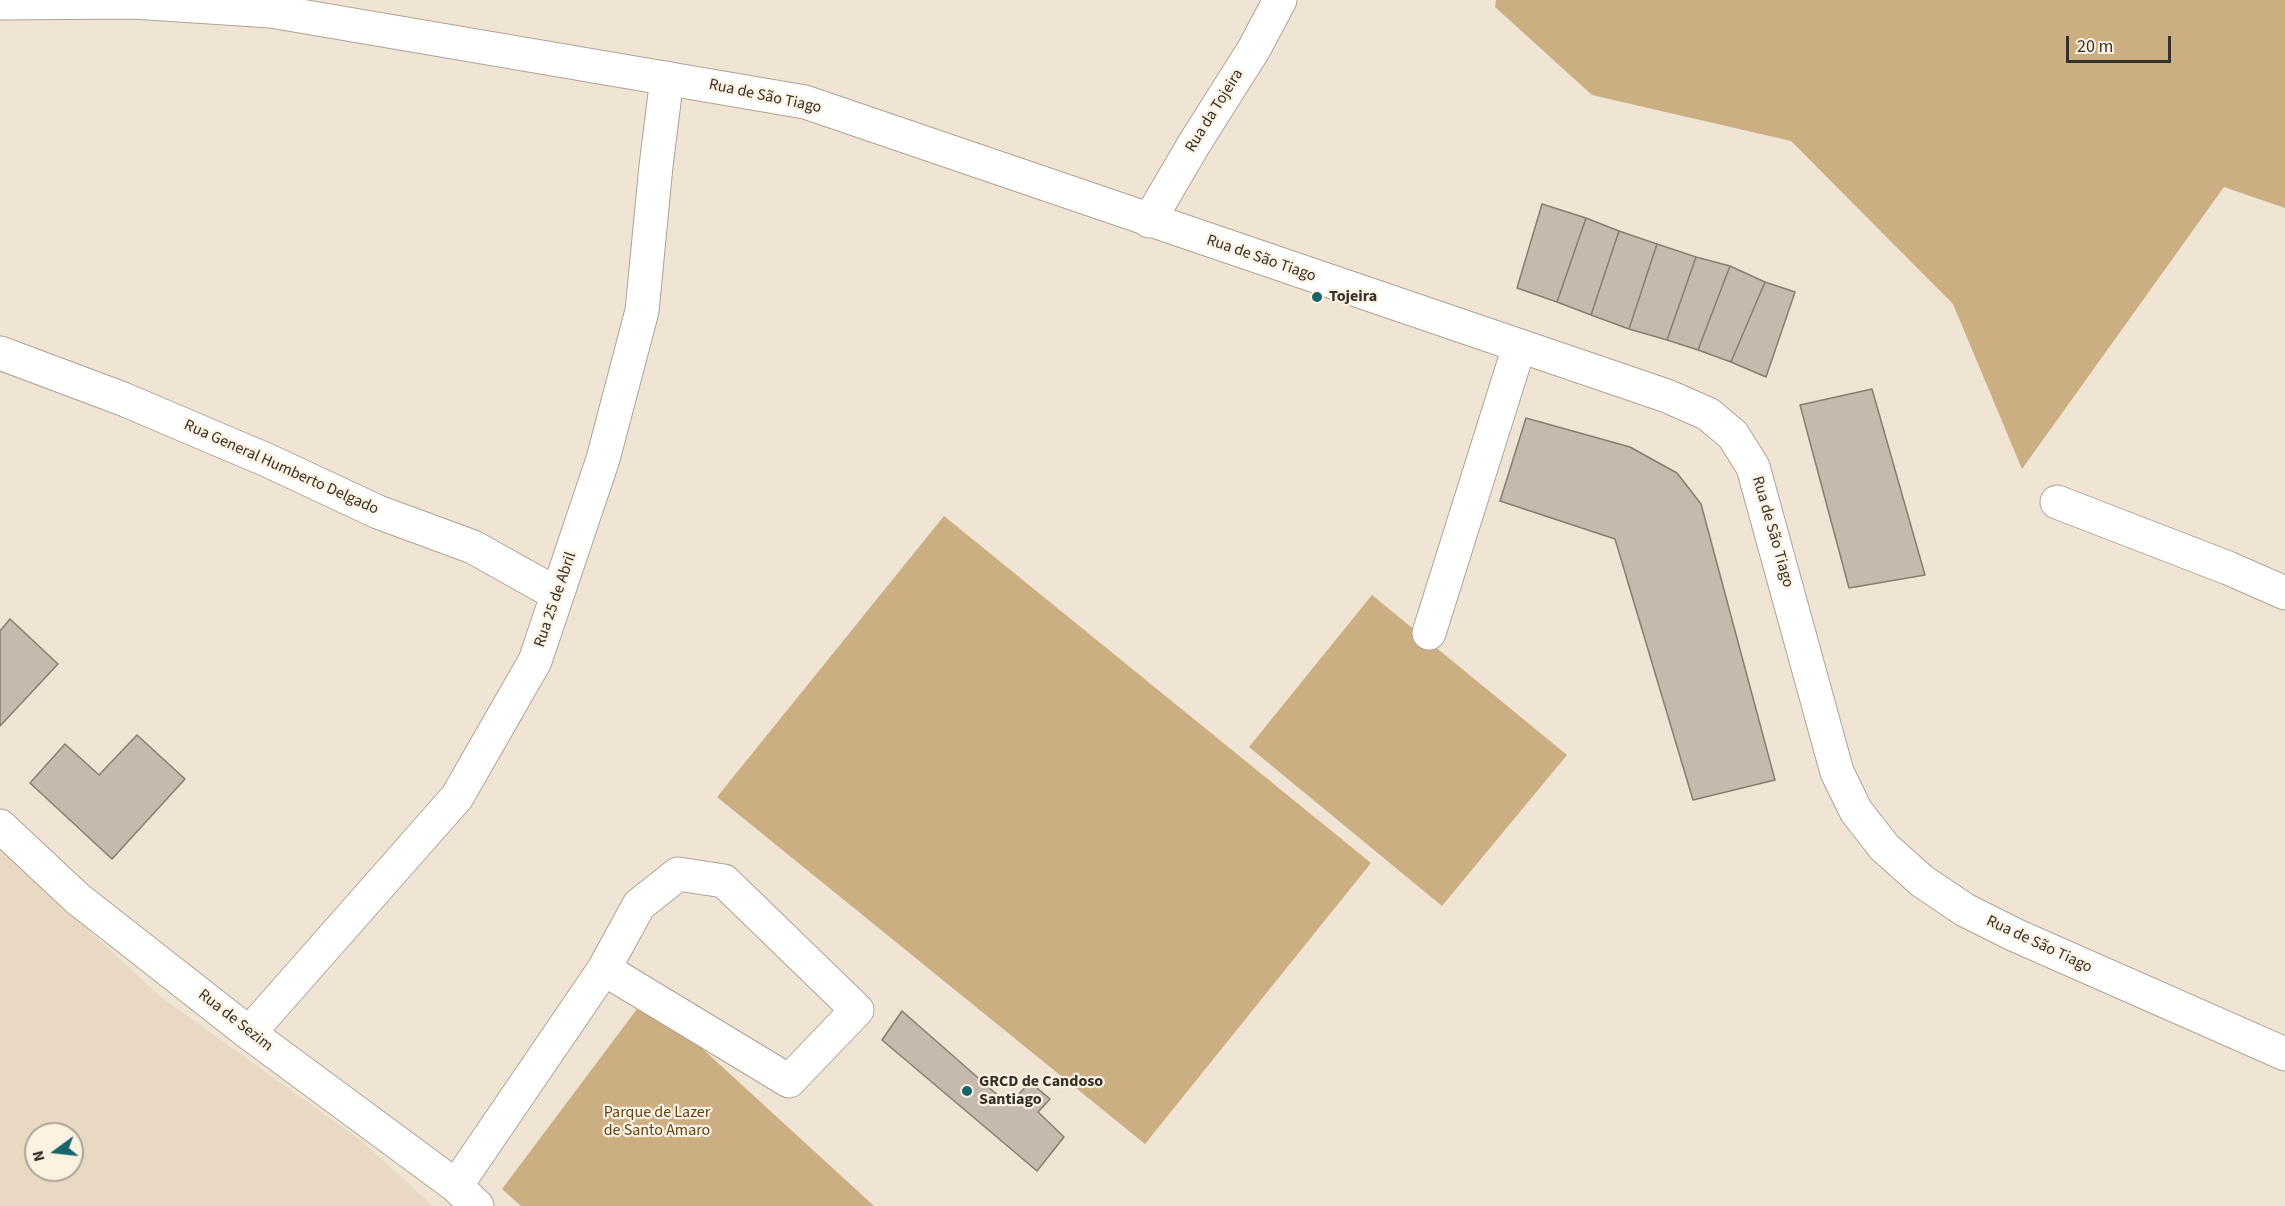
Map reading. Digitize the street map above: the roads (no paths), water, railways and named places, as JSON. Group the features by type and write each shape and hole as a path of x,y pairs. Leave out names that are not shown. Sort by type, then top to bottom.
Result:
{"street":[{"name":"Rua da Tojeira","path":"1149,220 1254,49 1280,0"},
{"name":"Rua de São Tiago","path":"0,3 133,2 271,11 805,102 1667,396 1708,414 1732,435 1753,467 1837,772 1856,811 1884,847 1922,881 1965,910 2014,935 2285,1054"},
{"name":"Rua 25 de Abril","path":"249,1033 457,797 535,661 603,459 642,311 667,78"},
{"path":"1429,633 1519,347"},
{"name":"Rua General Humberto Delgado","path":"0,353 123,399 269,461 378,512 473,547 557,594"},
{"path":"2057,502 2228,568 2285,593"},
{"name":"Rua de Sezim","path":"0,826 78,899 249,1033 467,1196"},
{"path":"467,1196 604,969 639,906 678,874 724,881 857,1010 789,1081 604,969"}],"place":[{"name":"Tojeira","path":"1317,297"},
{"name":"GRCD de Candoso Santiago","path":"967,1091"}],"park label":[{"name":"Parque de Lazer de Santo Amaro","path":"657,1122"}]}
